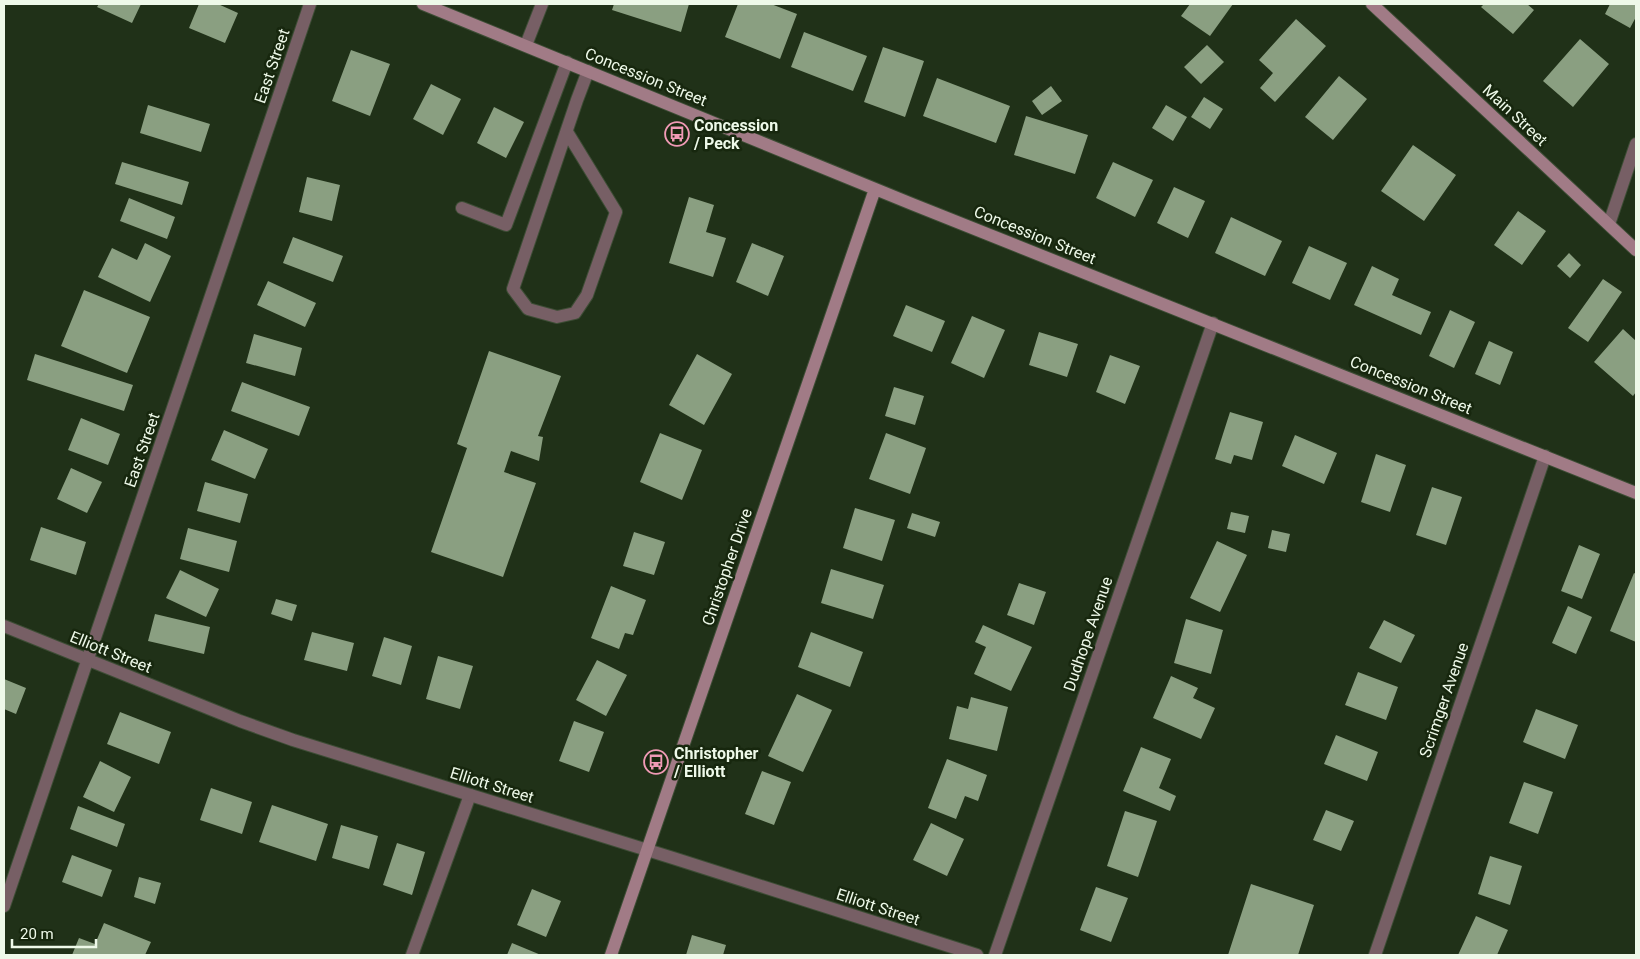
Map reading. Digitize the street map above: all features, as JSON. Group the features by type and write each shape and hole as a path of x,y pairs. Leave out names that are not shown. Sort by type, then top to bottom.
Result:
{"main road":[{"name":"Concession Street","path":"422,4 588,70 875,189 1636,493"},
{"name":"Main Street","path":"1372,4 1636,250"},
{"name":"Christopher Drive","path":"611,955 875,189"}],"street":[{"name":"East Street","path":"4,906 310,4"},
{"path":"526,45 542,4"},
{"path":"462,208 506,225 567,62"},
{"path":"567,132 616,212 586,295 575,313 557,317 528,309 513,289 588,70"},
{"path":"1609,224 1636,144"},
{"name":"Dudhope Avenue","path":"995,955 1213,323"},
{"name":"Scrimger Avenue","path":"1374,955 1545,456"},
{"name":"Elliott Street","path":"4,626 284,737 977,955"},
{"path":"412,955 470,795"}],"building":[{"path":"99,4 141,4 132,23 97,7"},
{"path":"199,4 218,4 238,13 225,43 189,28"},
{"path":"614,4 689,4 681,32 612,10"},
{"path":"738,4 771,4 797,14 780,59 725,37"},
{"path":"1190,4 1233,4 1210,36 1181,16"},
{"path":"1484,4 1527,4 1534,10 1513,34 1481,7"},
{"path":"1610,4 1636,4 1636,17 1630,28 1605,14"},
{"path":"1296,19 1326,46 1275,102 1260,88 1273,73 1259,60"},
{"path":"804,32 867,56 853,91 791,67"},
{"path":"1580,39 1609,64 1573,107 1543,81"},
{"path":"1207,45 1224,62 1201,84 1184,67"},
{"path":"883,47 924,61 905,117 864,102"},
{"path":"351,50 390,64 370,116 332,101"},
{"path":"1339,76 1367,99 1333,140 1305,117"},
{"path":"937,78 1010,106 996,143 923,116"},
{"path":"431,84 461,99 443,135 413,119"},
{"path":"1051,86 1062,101 1042,115 1032,101"},
{"path":"1204,97 1223,109 1210,129 1191,117"},
{"path":"148,105 210,124 201,152 140,133"},
{"path":"1166,105 1187,117 1173,141 1152,128"},
{"path":"494,107 524,122 506,158 477,143"},
{"path":"1026,116 1088,135 1075,174 1014,155"},
{"path":"1413,145 1456,175 1424,221 1381,191"},
{"path":"122,162 189,182 182,205 115,184"},
{"path":"1113,162 1153,180 1135,217 1096,198"},
{"path":"307,177 340,185 332,221 299,212"},
{"path":"1174,187 1205,201 1188,238 1157,223"},
{"path":"689,197 714,205 706,232 726,238 713,277 669,263"},
{"path":"129,198 175,217 167,239 120,221"},
{"path":"1518,211 1546,231 1522,265 1494,245"},
{"path":"1231,217 1282,241 1265,276 1215,253"},
{"path":"293,237 343,256 333,282 283,263"},
{"path":"145,243 171,256 150,302 98,277 112,248 137,260"},
{"path":"752,243 784,256 768,296 736,282"},
{"path":"1309,246 1347,263 1330,300 1292,283"},
{"path":"1569,253 1581,265 1570,278 1557,266"},
{"path":"1372,266 1399,279 1392,295 1431,312 1421,335 1354,305"},
{"path":"1603,279 1622,292 1588,342 1568,328"},
{"path":"268,281 316,303 305,327 257,305"},
{"path":"84,290 150,317 127,373 61,346"},
{"path":"906,305 945,321 932,352 893,336"},
{"path":"1450,310 1475,322 1454,368 1429,356"},
{"path":"972,316 1005,330 984,378 951,363"},
{"path":"1623,329 1636,341 1636,392 1633,396 1594,362"},
{"path":"1039,332 1078,344 1067,377 1029,365"},
{"path":"254,334 302,348 295,376 246,363"},
{"path":"1489,341 1513,352 1500,385 1475,374"},
{"path":"489,351 561,376 538,436 543,437 539,461 511,451 504,472 536,483 503,577 431,552 467,448 457,444"},
{"path":"35,354 133,385 124,411 27,380"},
{"path":"697,354 732,374 704,425 669,405"},
{"path":"1110,355 1140,366 1125,404 1096,392"},
{"path":"242,382 310,407 299,436 231,411"},
{"path":"894,387 924,396 915,425 885,416"},
{"path":"1230,412 1263,422 1252,460 1234,455 1231,464 1215,459"},
{"path":"81,418 120,434 108,465 68,450"},
{"path":"224,430 268,449 255,479 211,460"},
{"path":"660,433 702,450 682,500 640,482"},
{"path":"886,433 926,448 910,494 869,479"},
{"path":"1295,435 1337,453 1324,484 1282,466"},
{"path":"1376,454 1406,465 1390,512 1361,502"},
{"path":"71,468 102,482 87,513 57,499"},
{"path":"205,482 248,494 240,523 197,511"},
{"path":"1432,487 1462,497 1446,545 1416,535"},
{"path":"855,508 895,520 882,561 843,548"},
{"path":"1231,512 1249,516 1245,533 1227,529"},
{"path":"912,513 940,522 935,537 907,528"},
{"path":"41,527 86,542 76,575 30,560"},
{"path":"188,528 237,541 229,572 180,559"},
{"path":"1272,530 1290,534 1286,552 1268,548"},
{"path":"634,532 665,542 654,575 623,566"},
{"path":"1217,541 1247,555 1220,612 1190,598"},
{"path":"1579,545 1600,554 1582,599 1561,591"},
{"path":"831,569 884,585 873,619 821,603"},
{"path":"180,570 219,589 206,617 166,598"},
{"path":"1634,573 1636,574 1636,642 1610,631"},
{"path":"1019,583 1046,592 1034,625 1007,615"},
{"path":"611,586 646,600 633,635 625,633 619,649 591,638"},
{"path":"276,599 297,605 292,621 271,614"},
{"path":"1568,606 1592,617 1576,654 1552,643"},
{"path":"155,614 210,627 204,654 148,641"},
{"path":"1186,619 1223,630 1211,674 1174,663"},
{"path":"1384,620 1415,635 1401,663 1369,648"},
{"path":"983,625 1032,647 1011,691 974,674 986,647 975,642"},
{"path":"312,632 354,643 347,671 304,660"},
{"path":"811,632 863,652 850,687 798,667"},
{"path":"384,637 412,646 401,685 372,676"},
{"path":"438,656 473,666 460,709 426,699"},
{"path":"597,660 627,675 606,716 576,700"},
{"path":"1358,672 1398,687 1386,720 1345,705"},
{"path":"1171,676 1198,688 1193,698 1215,708 1201,739 1153,718"},
{"path":"4,679 26,688 16,714 4,709"},
{"path":"797,694 832,710 803,772 768,756"},
{"path":"971,697 1008,707 997,751 949,739 957,706 968,709"},
{"path":"1536,709 1578,725 1565,759 1523,742"},
{"path":"120,712 171,732 159,764 107,744"},
{"path":"574,721 604,732 589,772 559,761"},
{"path":"1336,735 1378,752 1367,781 1324,764"},
{"path":"1141,747 1171,759 1159,788 1176,796 1170,811 1123,791"},
{"path":"947,759 987,775 978,801 965,796 956,819 928,808"},
{"path":"100,761 131,777 114,812 83,797"},
{"path":"762,771 791,782 774,825 745,814"},
{"path":"1524,782 1553,792 1538,834 1509,823"},
{"path":"211,788 252,802 242,834 200,820"},
{"path":"272,805 328,824 316,861 259,842"},
{"path":"78,806 125,824 117,847 70,829"},
{"path":"1326,810 1354,821 1341,851 1313,840"},
{"path":"1125,811 1157,821 1138,877 1107,866"},
{"path":"931,823 964,839 947,876 913,860"},
{"path":"341,825 378,836 369,869 332,858"},
{"path":"397,843 425,852 412,895 383,885"},
{"path":"72,855 112,870 102,897 62,882"},
{"path":"1490,856 1522,866 1510,905 1478,894"},
{"path":"139,877 161,883 155,904 134,897"},
{"path":"1251,884 1314,905 1298,955 1228,955"},
{"path":"1096,887 1128,898 1111,942 1080,930"},
{"path":"532,889 561,901 546,937 517,925"},
{"path":"1476,916 1508,930 1497,955 1458,955"},
{"path":"104,923 151,942 145,955 72,955 79,938 95,944"},
{"path":"692,935 726,945 723,955 686,955"},
{"path":"512,943 541,955 507,955"}],"place":[{"name":"Concession / Peck","path":"677,134"},
{"name":"Christopher / Elliott","path":"656,762"}]}
